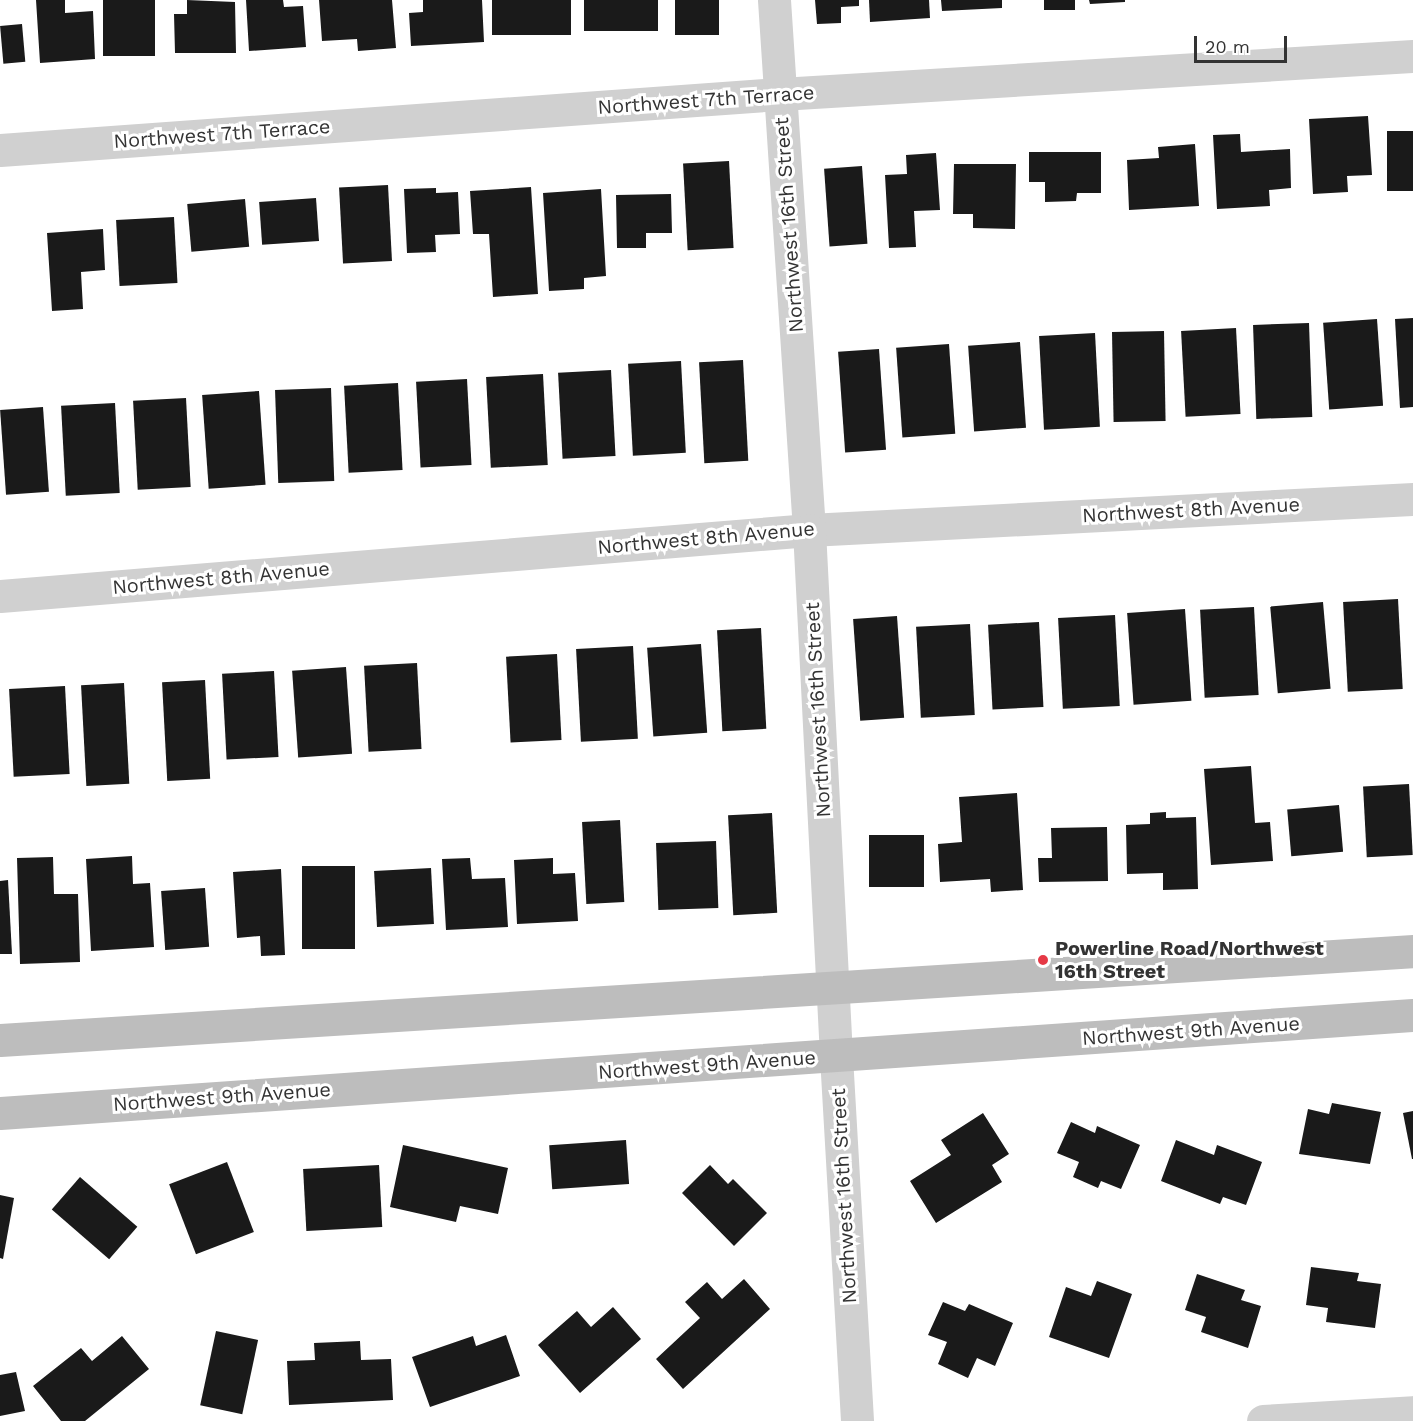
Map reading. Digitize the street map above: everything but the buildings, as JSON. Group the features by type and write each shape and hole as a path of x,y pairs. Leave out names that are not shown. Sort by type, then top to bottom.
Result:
{"main road":[{"path":"0,1040 833,990 1413,951"},
{"name":"Northwest 9th Avenue","path":"0,1113 1413,1015"}],"street":[{"name":"Northwest 16th Street","path":"774,0 809,530 857,1421"},
{"name":"Northwest 7th Terrace","path":"0,150 780,94 1413,56"},
{"name":"Northwest 8th Avenue","path":"0,596 809,530 1413,499"},
{"path":"1263,1421 1413,1412"}],"place":[{"name":"Powerline Road/Northwest 16th Street","path":"1043,960"}]}
